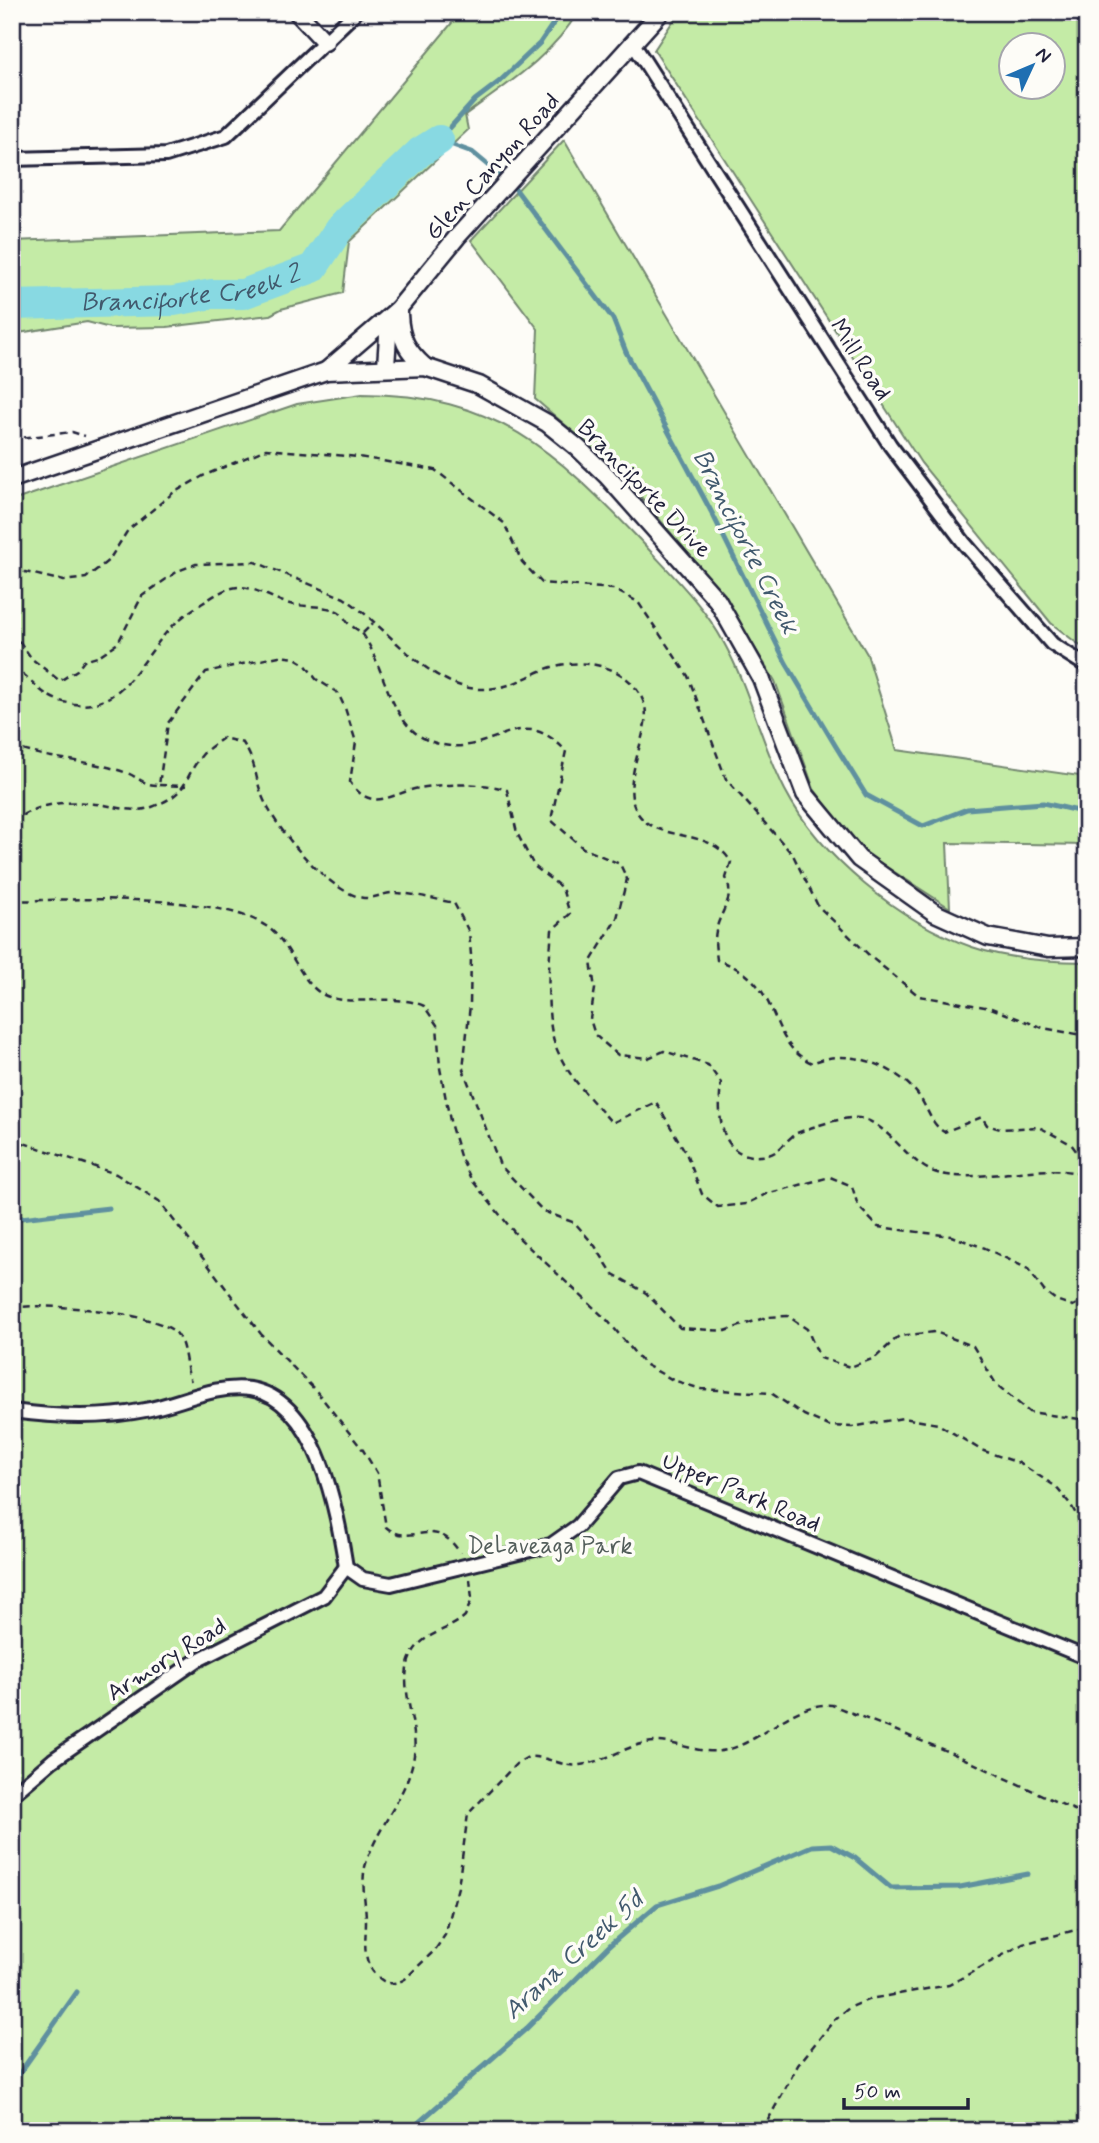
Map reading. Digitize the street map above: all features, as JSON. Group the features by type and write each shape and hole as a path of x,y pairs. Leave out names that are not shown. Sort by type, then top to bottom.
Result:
{"street":[{"path":"297,12 325,42"},
{"path":"12,159 166,155 226,136 356,12"},
{"name":"Glen Canyon Road","path":"386,366 388,336 399,309 457,237 635,45 662,12"},
{"name":"Mill Road","path":"635,45 890,445 965,544 1052,644 1087,666"},
{"path":"399,309 400,333 408,351 425,367"},
{"path":"326,370 399,309"},
{"name":"Branciforte Drive","path":"12,479 326,370 386,366 425,367 479,385 547,423 607,476 717,600 761,678 805,794 859,859 935,913 988,937 1048,948 1087,947"},
{"path":"12,1411 95,1417 146,1410 215,1392 250,1389 272,1397 308,1437 327,1479 346,1567"},
{"name":"Upper Park Road","path":"346,1567 363,1579 391,1584 551,1545 578,1526 619,1478 638,1473 1087,1658"},
{"name":"Armory Road","path":"12,1795 53,1760 196,1661 324,1596 346,1567"}],"path":[{"path":"12,439 72,432 113,445"},
{"path":"12,569 64,581 86,578 109,560 128,530 173,493 203,476 266,449 359,457 435,471 470,494 504,523 522,562 542,583 613,589 638,602 688,676 726,779 793,855 818,906 872,958 919,996 991,1007 1043,1028 1087,1036"},
{"path":"12,631 32,659 60,681 77,670 84,661 97,657 118,643 142,596 178,571 196,564 242,562 269,567 307,586 345,598 401,649 442,677 463,687 503,687 561,665 601,665 629,680 644,704 646,715 637,746 631,790 636,811 644,822 657,828 712,843 725,852 732,862 726,878 731,888 730,900 721,912 715,934 717,960 738,967 758,982 778,1025 797,1056 811,1063 827,1057 846,1055 892,1070 917,1093 935,1126 944,1132 982,1117 987,1125 1000,1129 1039,1127 1071,1144 1080,1156 1085,1177 1080,1195 1087,1209"},
{"path":"12,667 41,693 76,705 108,699 121,690 178,620 227,589 242,587 277,601 338,611 363,634 400,715 412,730 426,739 452,747 471,746 485,744 517,729 535,728 554,738 566,751 551,820 583,848 620,864 627,879 617,918 591,961 595,989 590,1019 595,1035 618,1055 648,1058 664,1051 684,1055 708,1065 721,1083 719,1103 728,1145 741,1155 769,1155 796,1134 855,1117 871,1120 928,1170 943,1175 989,1176 1070,1170 1085,1177"},
{"path":"363,634 374,622"},
{"path":"159,785 168,723 206,672 279,656 305,664 316,678 338,693 345,708 356,742 350,782 357,792 373,799 402,796 418,788 457,785 474,787 491,784 507,790 517,833 534,866 562,888 570,914 552,930 549,999 555,1044 574,1078 611,1123 656,1102 686,1153 702,1194 718,1207 746,1204 765,1194 830,1177 852,1186 858,1206 878,1227 951,1236 1028,1269 1044,1291 1056,1300 1073,1306 1087,1298"},
{"path":"12,822 35,808 62,802 82,802 129,811 150,808 186,786 202,754 223,738 243,743 256,764 261,795 274,821 299,852 332,882 364,898 393,892 454,903 469,932 471,955 470,1005 463,1069 500,1165 542,1211 575,1223 595,1246 613,1274 646,1293 680,1328 725,1331 767,1317 788,1316 807,1329 820,1358 850,1367 875,1358 899,1336 935,1332 973,1346 996,1384 1029,1412 1087,1420"},
{"path":"12,746 54,759 127,772 139,782 186,786"},
{"path":"12,901 108,900 211,907 236,912 275,932 312,986 322,994 337,999 400,1000 425,1006 437,1025 440,1068 452,1126 460,1156 471,1178 518,1237 608,1321 644,1364 673,1380 701,1389 771,1393 804,1415 829,1426 852,1427 902,1418 938,1424 973,1446 1013,1460 1048,1481 1065,1497 1087,1535"},
{"path":"12,1139 116,1174 159,1201 261,1334 317,1392 363,1450 377,1473 386,1527 403,1534 445,1535 455,1544 466,1565 472,1598 465,1616 425,1638 409,1662 405,1677 416,1736 413,1763 365,1870 365,1951 370,1968 387,1983 399,1983 405,1979 442,1942 458,1887 468,1814 516,1765 528,1758 577,1766 625,1748 658,1742 705,1752 722,1751 743,1745 795,1713 816,1705 832,1705 954,1754 1087,1816"},
{"path":"12,1308 61,1305 160,1322 177,1335 190,1381 209,1386 215,1392"},
{"path":"762,2131 798,2065 835,2019 849,2008 870,1999 949,1985 1023,1944 1087,1927"}],"green space":[{"path":"461,12 578,12 555,43 541,56 465,115 468,130 349,242 343,293 281,309 270,315 167,327 110,328 87,322 12,334 12,241 279,231"},
{"path":"679,12 1087,12 1087,651 1051,623 921,463 654,50"},
{"path":"564,140 867,654 897,750 1087,777 1087,845 947,843 950,908 862,851 814,789 775,681 722,594 620,472 535,399 538,329 471,240"},
{"name":"DeLaveaga Park","path":"362,394 409,397 449,404 486,417 519,433 550,454 579,480 641,541 706,615 733,661 769,754 800,815 841,863 890,904 945,936 972,947 1029,959 1087,962 1087,2131 12,2131 12,501 297,404"}],"waterway":[{"name":"Branciforte Creek","path":"561,12 540,43 500,81 475,100 439,140 472,152 514,187 613,319 626,352 713,515 786,663 866,795 923,826 967,809 1043,803 1087,813"},
{"name":"Branciforte Creek 2","path":"12,305 174,301 212,294 243,294 313,268 339,229 420,152 439,140"},
{"path":"12,1219 109,1208"},
{"name":"Arana Creek 5d","path":"409,2131 527,2028 610,1945 657,1905 718,1886 812,1846 831,1845 855,1858 891,1888 960,1887 1028,1874"},
{"path":"12,2084 77,1992"}]}
